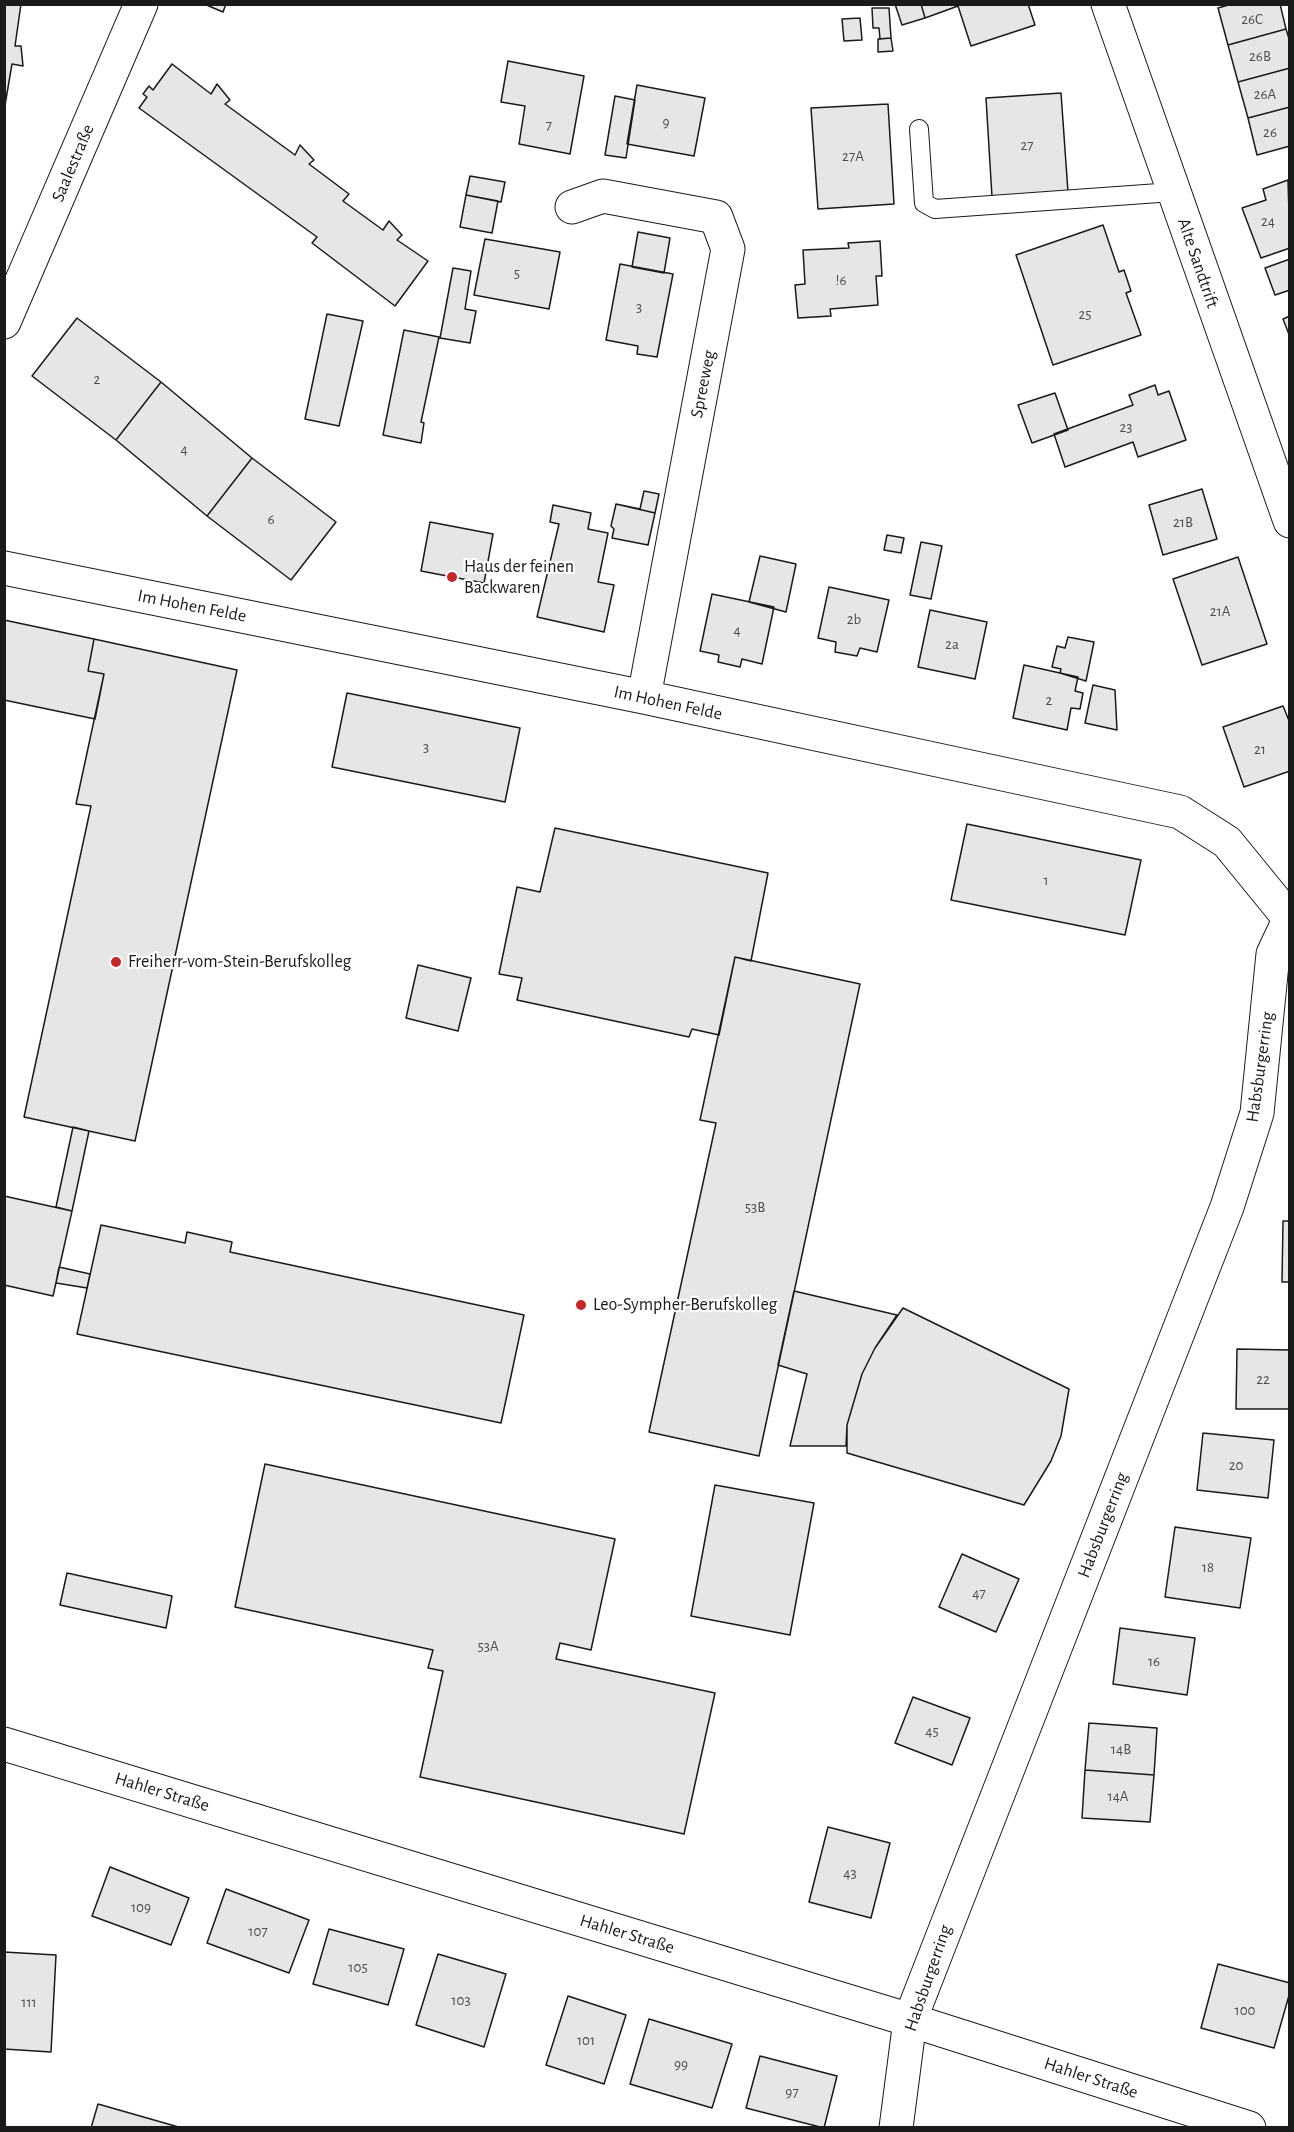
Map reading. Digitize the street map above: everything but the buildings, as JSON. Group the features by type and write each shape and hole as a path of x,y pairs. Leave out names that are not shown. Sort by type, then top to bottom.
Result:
{"street":[{"name":"Saalestraße","path":"4,322 141,4"},
{"name":"Alte Sandtrift","path":"1108,4 1290,521"},
{"name":"Spreeweg","path":"572,207 603,196 716,217 728,249 644,697"},
{"name":"Im Hohen Felde","path":"4,568 644,697 1180,812 1227,842 1289,918"},
{"name":"Habsburgerring","path":"896,2127 910,2020 1227,1207 1257,1113 1273,954 1289,918"},
{"name":"Hahler Straße","path":"4,1744 910,2020 1249,2127"}],"lane":[{"path":"919,129 924,203 935,209 1173,192"}],"place":[{"name":"Haus der feinen Backwaren","path":"452,577"},
{"name":"Freiherr-vom-Stein-Berufskolleg","path":"116,962"},
{"name":"Leo-Sympher-Berufskolleg","path":"581,1305"}]}
